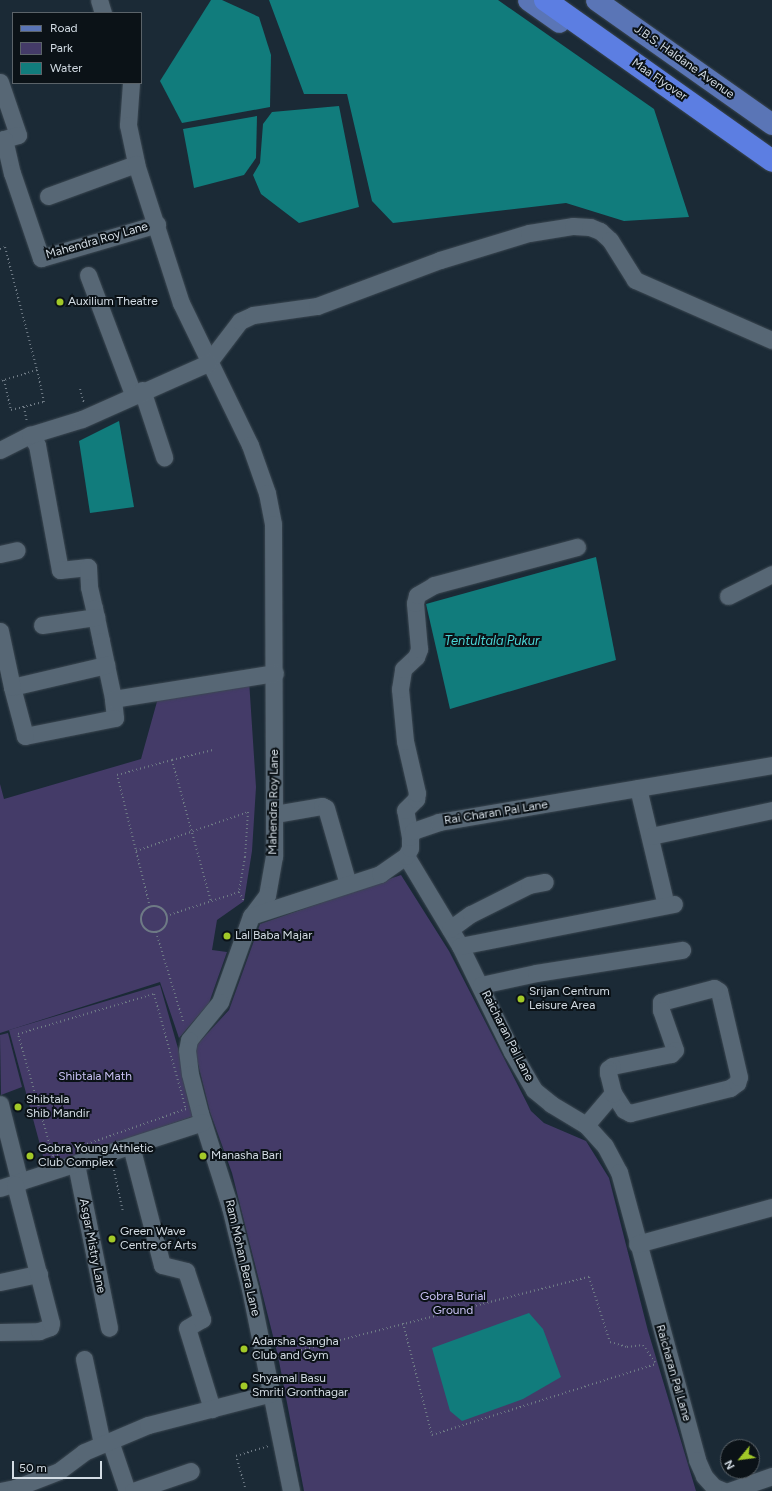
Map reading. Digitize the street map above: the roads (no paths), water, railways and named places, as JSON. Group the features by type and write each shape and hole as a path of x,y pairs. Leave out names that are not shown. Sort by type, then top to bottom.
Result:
{"highway":[{"name":"Maa Flyover","path":"545,0 772,161"},
{"name":"Maa Flyover","path":"570,0 772,142"}],"main road":[{"path":"528,0 772,173"},
{"name":"J.B.S. Haldane Avenue","path":"596,0 772,124"}],"street":[{"path":"99,0 103,12"},
{"name":"Mahendra Roy Lane","path":"0,82 18,135 2,139 41,258 157,224"},
{"name":"Mahendra Roy Lane","path":"131,84 128,125 136,164 157,224 164,256 181,303 208,363 250,445 267,493 273,524 275,673 274,856 266,895 251,916 220,1002 189,1040 187,1050 190,1074 203,1122"},
{"path":"48,196 136,164"},
{"path":"0,450 30,435 75,422 138,392 208,363 240,321 253,315 317,306 440,260 529,233 573,226 590,227 600,231 610,240 628,272 639,282 661,289 772,340"},
{"path":"88,275 164,456"},
{"path":"0,631 12,687 25,736 115,718 113,699 89,588 88,567 60,570 36,445 30,435"},
{"path":"251,916 380,874 406,856 410,848 410,837 405,810 416,799 417,793 405,741 400,689 403,669 416,657 419,649 414,603 417,595 434,585 577,547"},
{"path":"0,554 17,550"},
{"path":"728,596 772,574"},
{"path":"42,625 96,618"},
{"path":"12,687 106,665"},
{"path":"113,699 275,673"},
{"name":"Rai Charan Pal Lane","path":"410,837 413,830 439,822 772,765"},
{"path":"460,946 669,900 638,788"},
{"path":"275,814 322,806 326,808 348,884"},
{"path":"651,836 772,810"},
{"name":"Raicharan Pal Lane","path":"406,856 460,946 481,985 512,1052 534,1090 551,1104 586,1125 605,1146 619,1172 637,1244 663,1362 697,1460 709,1481 724,1491"},
{"path":"450,929 471,914 529,885 545,882"},
{"path":"481,985 536,973 682,950"},
{"path":"714,988 718,991 739,1077 736,1083 730,1088 630,1113 624,1110 613,1093 608,1073 608,1069 612,1066 674,1052 661,1010 661,1002 714,988"},
{"path":"586,1125 613,1093"},
{"path":"0,1104 12,1186 51,1318 50,1327 39,1331 0,1332"},
{"path":"12,1186 203,1122"},
{"name":"Ram Mohan Bera Lane","path":"203,1122 230,1206 265,1358 291,1491"},
{"path":"131,1146 162,1265 186,1271 202,1319 187,1328 212,1409"},
{"name":"Asgar Mistry Lane","path":"76,1164 109,1328"},
{"path":"637,1244 772,1207"},
{"path":"0,1282 39,1274"},
{"path":"84,1358 106,1443 127,1491"},
{"path":"0,1490 15,1488 59,1471 84,1452 148,1425 272,1393"},
{"path":"133,1491 191,1471"},
{"path":"729,1491 772,1476"}],"water":[{"path":"211,0 222,0 259,17 271,55 270,107 182,123 160,81"},
{"path":"269,0 498,0 654,109 689,217 624,221 566,203 393,223 372,201 347,94 304,94"},
{"path":"339,106 359,207 299,223 261,194 253,175 260,163 263,124 272,112"},
{"path":"257,116 256,158 244,175 194,188 183,129"},
{"path":"119,421 134,507 90,513 79,441"},
{"name":"Tentultala Pukur","path":"596,557 616,660 450,709 426,604"},
{"path":"529,1313 543,1329 561,1377 523,1399 462,1421 450,1411 432,1348"}],"place":[{"name":"Auxilium Theatre","path":"60,302"},
{"name":"Lal Baba Majar","path":"227,936"},
{"name":"Srijan Centrum Leisure Area","path":"521,999"},
{"name":"Shibtala Shib Mandir","path":"18,1107"},
{"name":"Gobra Young Athletic Club Complex","path":"30,1156"},
{"name":"Manasha Bari","path":"203,1156"},
{"name":"Green Wave Centre of Arts","path":"112,1239"},
{"name":"Adarsha Sangha Club and Gym","path":"244,1349"},
{"name":"Shyamal Basu Smriti Gronthagar","path":"244,1386"}],"park label":[{"name":"Shibtala Math","path":"95,1077"},
{"name":"Gobra Burial Ground","path":"453,1304"}]}
